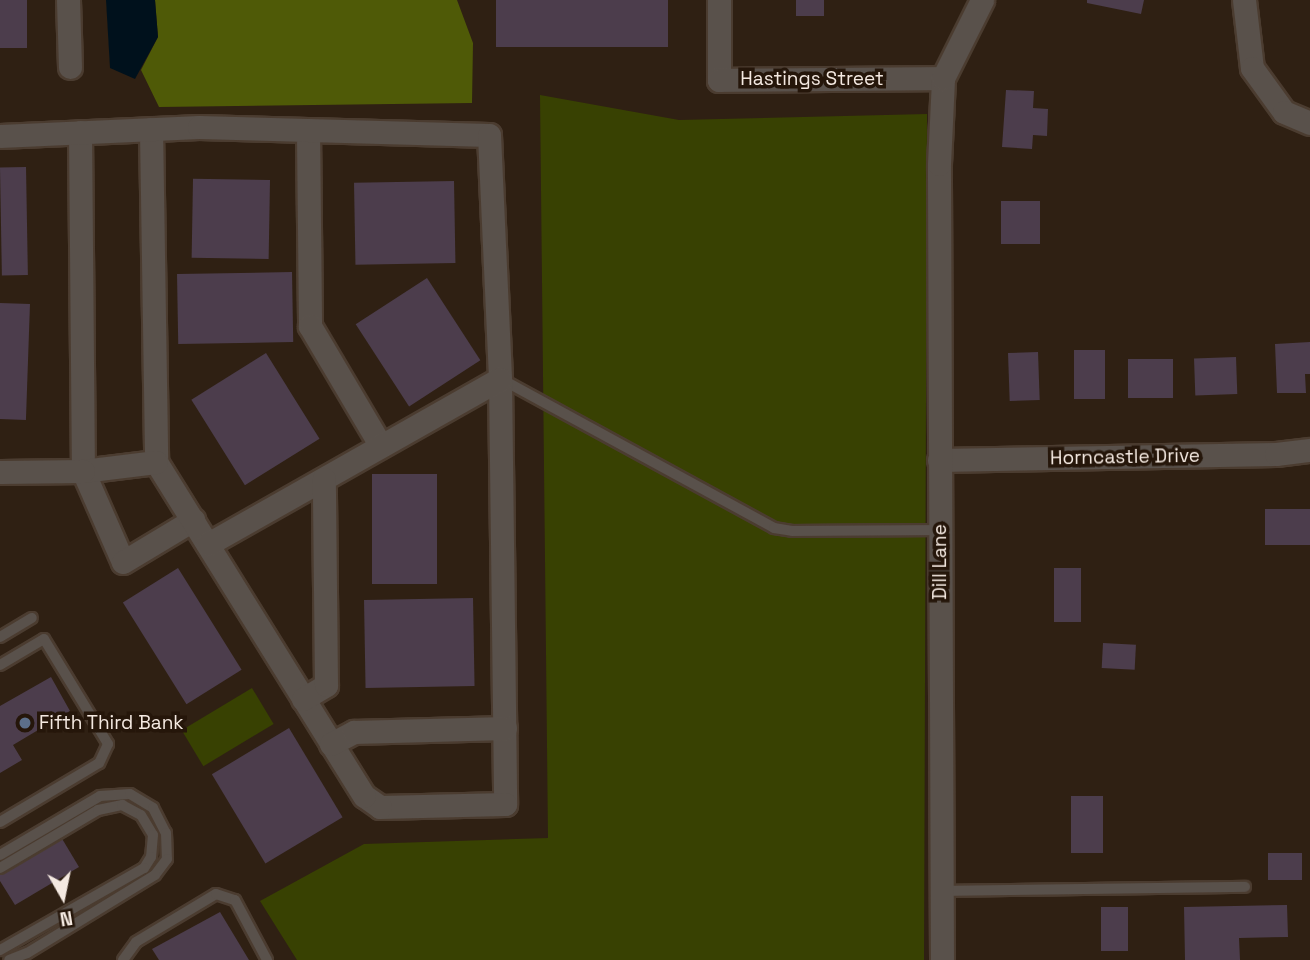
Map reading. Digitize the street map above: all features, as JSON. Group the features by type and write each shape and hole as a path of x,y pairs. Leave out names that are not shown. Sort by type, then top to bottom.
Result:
{"street":[{"path":"68,0 70,67"},
{"name":"Hastings Street","path":"719,0 719,80 943,78"},
{"path":"943,78 982,0"},
{"path":"1244,0 1252,68 1284,112 1310,123"},
{"name":"Dill Lane","path":"942,960 939,164 943,78"},
{"path":"0,136 151,129 489,135 500,379 506,804 380,807 364,796 156,462 151,129"},
{"path":"308,130 310,326 381,446"},
{"path":"80,132 83,471 123,562 193,520"},
{"path":"208,544 500,379"},
{"name":"Horncastle Drive","path":"939,460 1276,454 1310,450"},
{"path":"0,472 83,471 156,462"},
{"path":"303,699 326,685 324,479"},
{"path":"331,744 354,732 505,728"}],"lane":[{"path":"500,379 774,528 792,531 940,530"},
{"path":"0,637 32,618"},
{"path":"0,665 44,639 108,744 99,764 0,822"},
{"path":"0,855 100,796 130,794 153,808 166,833 167,859 155,875 27,953 9,960"},
{"path":"0,868 98,810 122,805 141,815 153,835 151,857 144,868 0,950"},
{"path":"942,891 1245,887"},
{"path":"123,960 136,942 216,894 235,900 267,960"}],"green space":[{"path":"155,0 457,0 473,43 472,103 159,107 141,70 158,37"},
{"path":"540,95 679,120 927,114 924,960 297,960 260,901 364,844 548,838"},
{"path":"252,688 274,724 203,766 182,730"}],"water":[{"path":"106,0 155,0 158,37 135,79 110,68"}],"building":[{"path":"0,0 27,0 27,48 0,48"},
{"path":"496,0 668,0 668,47 496,47"},
{"path":"796,0 824,0 824,16 796,16"},
{"path":"1087,0 1144,0 1141,14 1087,3"},
{"path":"1006,90 1034,91 1033,108 1048,109 1047,136 1033,135 1032,149 1002,147"},
{"path":"0,167 26,167 28,275 2,275"},
{"path":"193,179 270,180 269,259 192,258"},
{"path":"454,181 455,263 355,265 354,183"},
{"path":"1001,201 1040,201 1040,244 1001,244"},
{"path":"292,272 293,342 178,344 177,274"},
{"path":"427,278 480,360 409,406 356,324"},
{"path":"0,303 30,304 26,420 0,419"},
{"path":"1310,342 1310,374 1305,374 1306,393 1277,393 1275,344"},
{"path":"1074,350 1105,350 1105,399 1074,399"},
{"path":"1038,352 1040,400 1010,401 1008,353"},
{"path":"266,353 320,439 245,485 191,400"},
{"path":"1236,357 1237,394 1195,395 1194,358"},
{"path":"1128,359 1173,359 1173,398 1128,398"},
{"path":"372,474 437,474 437,584 372,584"},
{"path":"1265,509 1310,509 1310,545 1265,545"},
{"path":"178,568 242,670 186,704 123,602"},
{"path":"1054,568 1081,568 1081,622 1054,622"},
{"path":"473,598 475,686 366,688 364,600"},
{"path":"1103,643 1136,645 1135,670 1102,668"},
{"name":"Fifth Third Bank","path":"51,677 70,711 13,745 22,760 0,773 0,706"},
{"path":"289,728 343,817 265,863 212,774"},
{"path":"1071,796 1103,796 1103,853 1071,853"},
{"path":"61,837 79,867 15,905 0,881 0,871"},
{"path":"1268,853 1302,853 1302,880 1268,880"},
{"path":"1287,905 1288,937 1239,938 1240,960 1185,960 1184,907"},
{"path":"1101,907 1128,907 1128,951 1101,951"},
{"path":"220,912 249,960 159,960 152,949"}],"place":[{"name":"Fifth Third Bank","path":"25,723"}]}
